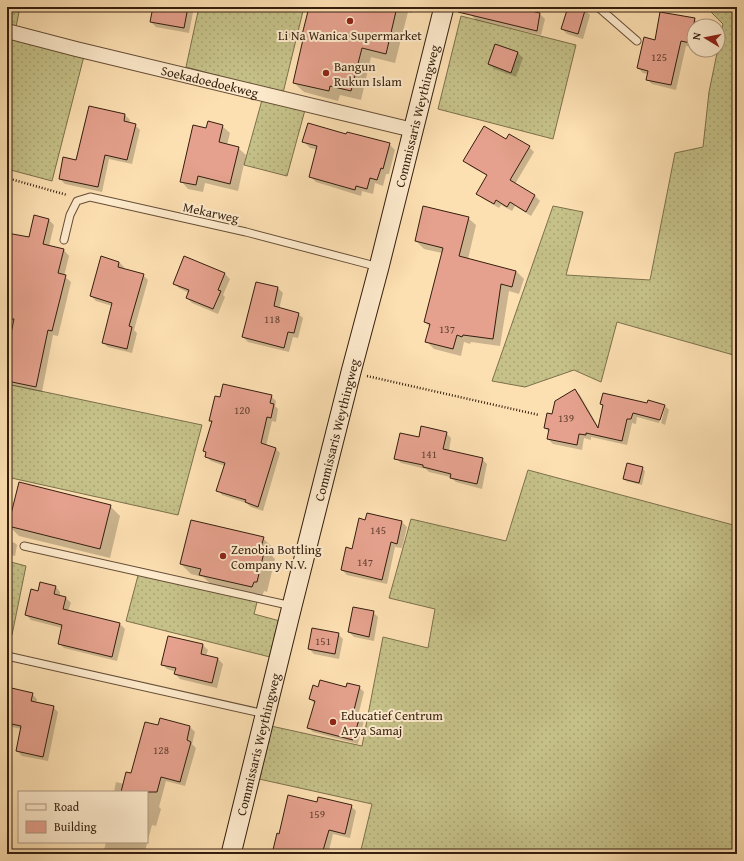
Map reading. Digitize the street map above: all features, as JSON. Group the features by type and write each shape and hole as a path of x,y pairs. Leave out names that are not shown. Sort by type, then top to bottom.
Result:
{"main road":[{"name":"Commissaris Weythingweg","path":"232,854 292,606 444,7"}],"street":[{"name":"Soekadoedoekweg","path":"7,31 413,130"}],"lane":[{"path":"598,7 637,42"},
{"name":"Mekarweg","path":"78,201 90,197 246,232 379,267"},
{"path":"64,240 70,215 78,201"},
{"path":"24,546 292,606"},
{"path":"7,656 266,714"}],"path":[{"path":"7,178 73,197 78,201"},
{"path":"351,372 539,415"}],"shaded area":[{"path":"7,7 20,7 16,27 7,24"},
{"path":"199,7 304,7 283,93 186,67"},
{"path":"706,7 737,7 737,356 617,322 601,382 574,370 525,387 492,381 553,206 583,212 566,275 650,280 675,153 703,147 709,92 716,58 726,58 726,18 717,18"},
{"path":"461,16 576,45 553,139 438,109"},
{"path":"7,37 84,56 52,181 7,169"},
{"path":"262,100 305,110 287,176 244,165"},
{"path":"7,384 202,425 178,515 7,477"},
{"path":"528,470 737,526 737,854 360,854 372,804 259,779 271,726 362,746 383,637 428,648 435,609 389,598 411,519 506,541"},
{"path":"7,561 26,566 12,635 7,634"},
{"path":"140,568 258,598 254,614 280,621 270,657 126,621"}],"building":[{"path":"153,7 188,7 184,28 150,22"},
{"path":"309,7 397,7 386,54 362,48 351,91 330,86 329,91 293,83"},
{"path":"458,7 513,7 540,13 537,31 458,12"},
{"path":"568,7 586,7 578,34 561,29"},
{"path":"660,12 695,18 686,18 686,42 681,41 671,85 646,80 648,71 637,68 644,37 655,40"},
{"path":"495,44 518,52 511,73 488,64"},
{"path":"89,106 125,114 124,121 136,124 127,160 105,155 98,187 59,179 63,157 76,160"},
{"path":"208,121 223,125 219,142 239,147 230,184 198,176 196,185 180,182 193,125 206,128"},
{"path":"308,123 346,134 347,132 390,143 383,169 381,168 377,180 370,178 367,189 356,186 355,190 309,177 317,146 302,142"},
{"path":"484,126 506,139 509,134 530,146 510,180 535,195 526,212 510,202 507,207 496,200 494,204 476,194 487,175 463,161"},
{"path":"423,206 469,217 459,256 516,271 512,287 501,284 493,339 463,335 462,337 457,335 453,349 425,342 430,324 424,322 443,248 415,241"},
{"path":"34,215 49,219 43,244 64,249 58,273 66,275 52,331 48,330 36,387 7,381 7,353 14,319 7,319 7,233 29,237"},
{"path":"101,256 119,262 118,267 144,274 129,326 132,327 127,349 102,343 112,303 90,296"},
{"path":"184,256 225,273 218,290 221,291 213,309 186,298 189,290 173,284"},
{"path":"256,282 278,287 274,306 299,313 294,333 288,332 284,348 242,337"},
{"path":"223,384 272,395 270,403 274,404 271,418 267,417 261,443 276,448 258,507 245,502 246,500 216,491 225,463 205,457 206,452 203,451 212,421 209,421 215,396 220,397"},
{"path":"575,389 598,428 603,405 600,404 603,393 647,403 648,400 665,405 660,420 633,413 631,419 627,419 622,441 586,433 586,435 579,434 577,445 547,439 549,429 544,428 547,413 552,414 555,401"},
{"path":"421,426 447,432 443,449 483,458 477,484 450,478 451,474 423,467 423,465 394,459 400,433 419,437"},
{"path":"627,463 643,467 639,483 623,479"},
{"path":"19,482 111,505 100,549 8,526"},
{"path":"367,513 402,521 397,544 391,542 382,580 341,570 346,547 352,549 359,518 365,520"},
{"name":"Zenobia Bottling Company N.V.","path":"191,520 264,537 261,547 265,548 257,582 254,582 252,587 199,575 201,569 180,564"},
{"path":"40,582 56,586 54,594 66,597 63,609 120,623 112,657 58,644 62,625 25,615 31,589 38,591"},
{"path":"353,607 374,611 369,637 348,632"},
{"path":"312,628 339,633 335,654 308,649"},
{"path":"168,636 203,644 201,654 218,658 212,683 174,674 176,668 161,665"},
{"path":"320,680 346,687 347,683 360,686 353,714 360,716 353,740 307,728 315,701 309,699 313,685 318,687"},
{"path":"7,687 33,693 31,701 54,706 43,757 16,751 21,726 7,723"},
{"path":"160,718 190,726 187,740 191,742 180,782 161,777 157,792 121,791 126,772 131,773 145,722 158,725"},
{"path":"288,795 317,802 318,797 352,805 345,834 329,830 322,854 272,854 277,833 279,834"}],"place":[{"name":"Li Na Wanica Supermarket","path":"350,21"},
{"name":"Bangun Rukun Islam","path":"326,73"},
{"name":"Zenobia Bottling Company N.V.","path":"223,556"},
{"name":"Educatief Centrum Arya Samaj","path":"333,722"}]}
